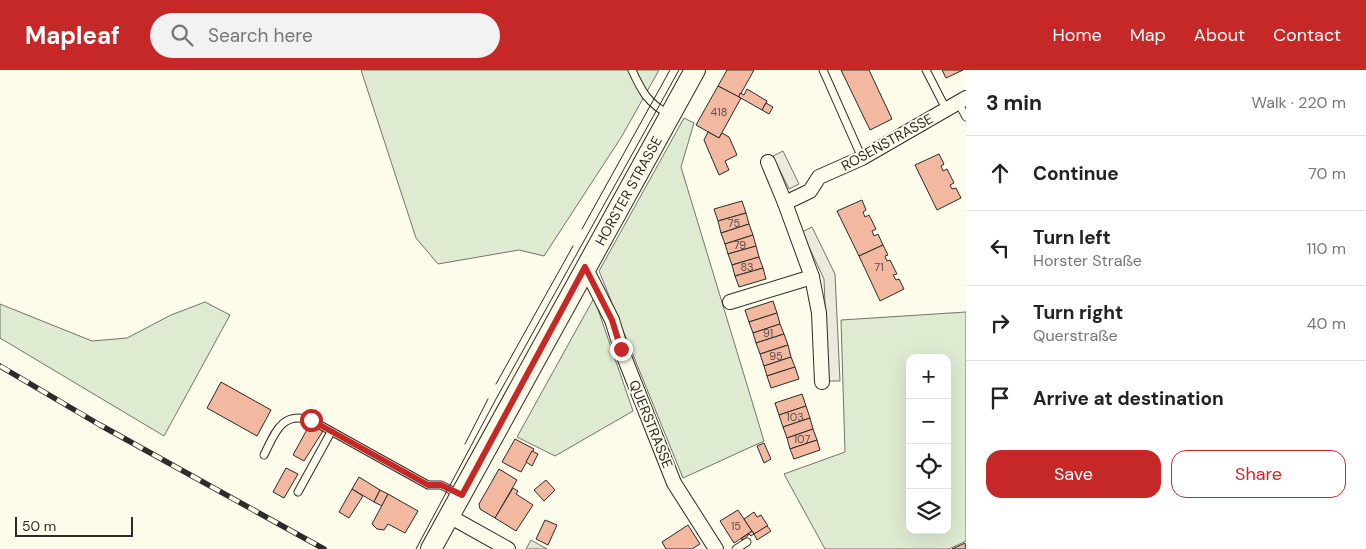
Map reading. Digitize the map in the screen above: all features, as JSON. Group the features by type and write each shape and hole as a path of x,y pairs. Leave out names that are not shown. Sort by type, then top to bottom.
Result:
{"main road":[{"name":"HORSTER STRASSE","path":"431,549 695,70"}],"street":[{"name":"ROSENSTRASSE","path":"786,203 810,191 819,176 862,158 957,103"},
{"path":"768,162 786,203 812,277 819,313 822,382"},
{"name":"QUERSTRASSE","path":"585,267 612,320 621,349 674,483 716,549"},
{"path":"730,302 812,277"},
{"path":"449,516 508,549"}],"lane":[{"path":"632,70 642,93 651,104 670,115"},
{"path":"823,70 862,158"},
{"path":"926,70 957,103 966,117"},
{"path":"264,455 275,434 288,419 300,417 428,485 441,485 462,495"},
{"path":"298,492 331,432"},
{"path":"736,549 747,542"}],"green space":[{"path":"361,70 659,70 622,136 544,256 519,250 438,264 416,238"},
{"path":"684,118 694,123 681,167 764,441 683,478 599,271"},
{"path":"594,298 633,411 555,456 517,437"},
{"path":"205,302 230,315 164,436 0,338 0,304 92,341 127,338 171,315"},
{"path":"966,312 966,541 949,549 825,549 784,474 845,452 841,320"},
{"path":"531,540 547,549 526,549"}],"shaded area":[{"path":"783,151 799,184 789,189 773,156"},
{"path":"812,227 835,274 840,381 828,381 824,279 802,232"}],"building":[{"path":"727,70 754,70 739,97 718,86"},
{"path":"841,70 869,70 892,119 870,130"},
{"path":"942,70 963,70 946,78"},
{"path":"718,86 741,98 719,138 696,125"},
{"path":"747,89 767,101 762,110 739,97 740,93 744,95"},
{"path":"766,103 773,107 769,114 762,110"},
{"path":"708,132 719,138 722,133 729,137 737,155 725,161 729,170 719,175 704,140"},
{"path":"939,154 944,164 941,166 943,171 947,169 954,183 950,185 952,189 956,188 961,198 937,210 915,165"},
{"path":"862,200 866,210 863,212 865,217 869,215 876,229 872,231 874,236 878,234 883,245 859,256 837,211"},
{"path":"742,201 746,213 718,221 714,209"},
{"path":"746,213 749,224 721,233 718,221"},
{"path":"749,224 753,235 725,244 721,233"},
{"path":"753,235 756,246 728,254 725,244"},
{"path":"883,245 888,255 885,256 887,261 890,260 897,274 893,275 896,280 899,279 904,289 880,301 859,256"},
{"path":"756,246 759,257 732,265 728,254"},
{"path":"759,257 763,268 735,276 732,265"},
{"path":"763,268 766,279 739,287 735,276"},
{"path":"773,301 777,313 749,322 745,310"},
{"path":"777,313 780,324 753,333 749,322"},
{"path":"780,324 784,334 756,343 753,333"},
{"path":"784,334 788,345 760,354 756,343"},
{"path":"788,345 791,357 764,366 760,354"},
{"path":"791,357 795,367 767,376 764,366"},
{"path":"795,367 799,379 771,388 767,376"},
{"path":"221,382 271,410 257,436 207,408"},
{"path":"802,394 806,406 779,415 775,403"},
{"path":"806,406 810,418 783,427 779,415"},
{"path":"810,418 813,429 787,438 783,427"},
{"path":"310,424 323,431 304,461 293,455"},
{"path":"813,429 817,440 790,449 787,438"},
{"path":"515,439 534,449 521,472 502,462"},
{"path":"817,440 820,450 794,459 790,449"},
{"path":"764,443 771,459 764,463 757,446"},
{"path":"532,451 538,454 532,466 526,462"},
{"path":"286,468 298,474 284,498 273,492"},
{"path":"499,469 517,480 495,518 480,509 479,504"},
{"path":"359,477 380,490 374,502 352,489"},
{"path":"546,480 555,490 544,501 534,490"},
{"path":"513,488 518,491 516,494 533,505 516,531 495,518"},
{"path":"352,489 363,496 349,518 339,512"},
{"path":"380,490 388,494 382,506 374,502"},
{"path":"388,494 418,511 405,533 388,524 384,530 377,529 372,524"},
{"path":"738,510 752,531 734,543 720,521"},
{"path":"754,512 757,517 761,515 768,526 754,534 744,519"},
{"path":"545,520 557,525 548,545 536,539"},
{"path":"688,525 700,544 692,549 666,549 662,542"},
{"path":"767,526 771,531 757,540 754,534"},
{"path":"752,531 754,534 751,536 749,534 744,540 741,539"},
{"path":"965,543 966,549 952,549"}],"tram line":[{"path":"582,229 670,70"},
{"path":"416,549 496,399 679,70"},
{"path":"496,384 573,246"},
{"path":"465,444 488,399"}],"railway":[{"path":"0,366 100,425 324,549"}],"route":[{"path":"311,420 428,485 441,485 462,495 585,267 612,320 621,349"}]}
